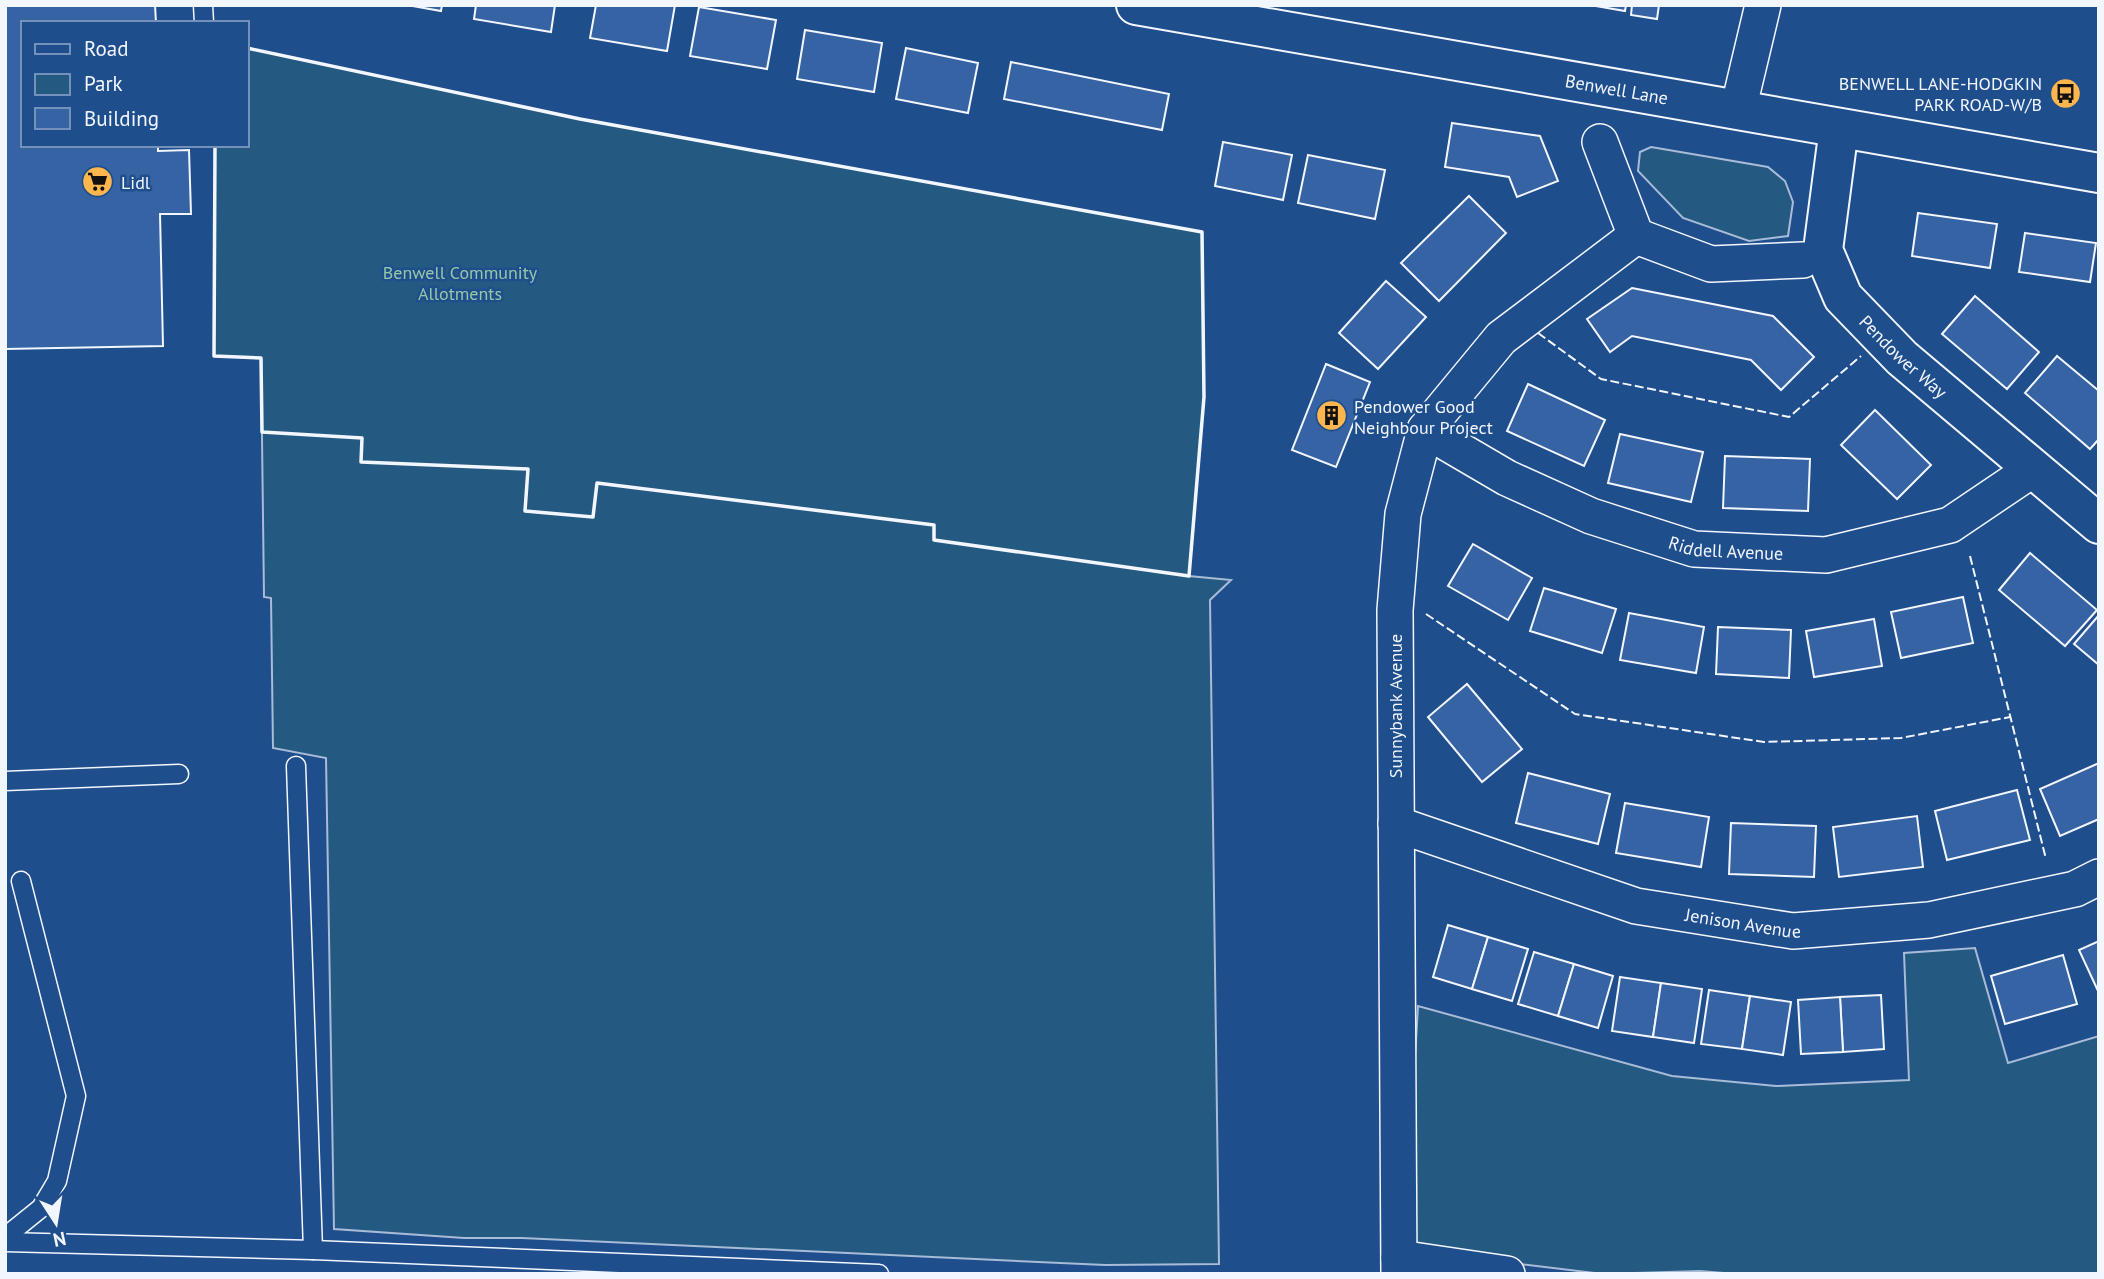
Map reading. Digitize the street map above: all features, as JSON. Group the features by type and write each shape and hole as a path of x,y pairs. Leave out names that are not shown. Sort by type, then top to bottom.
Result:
{"main road":[{"name":"Benwell Lane","path":"1136,5 1267,16 1738,110 2099,173"},
{"name":"Pendower Way","path":"1839,128 1823,250 1843,297 1902,358 2099,524"}],"street":[{"path":"1738,110 1763,5"},
{"path":"1601,142 1636,236 1711,264 1803,260"},
{"name":"Sunnybank Avenue","path":"1399,1266 1395,610 1403,514 1424,430 1502,338 1636,236"},
{"name":"Riddell Avenue","path":"1424,430 1507,478 1591,516 1694,548 1826,555 1950,525 2033,469"},
{"name":"Jenison Avenue","path":"1396,824 1636,906 1793,931 1929,920 2075,889 2099,877"},
{"path":"1399,1266 1507,1274"}],"lane":[{"path":"296,766 313,1250"},
{"path":"5,781 179,774"},
{"path":"5,1240 41,1208 57,1181 76,1096 21,881"},
{"path":"5,1240 879,1274"}],"green space":[{"name":"Benwell Community Allotments","path":"248,48 580,119 1202,232 1204,397 1189,576 1231,580 1210,600 1219,1264 1105,1265 522,1238 464,1238 334,1229 326,758 273,748 271,598 264,597 261,358 214,356 215,147 248,147"},
{"path":"1651,147 1768,167 1785,181 1793,202 1788,236 1749,241 1683,218 1638,171 1640,152"},
{"path":"1975,948 2008,1063 2099,1036 2099,1274 1736,1274 1700,1271 1603,1274 1404,1250 1418,1006 1672,1076 1776,1086 1909,1080 1904,953"}],"building":[{"name":"Lidl","path":"5,5 155,5 156,21 21,21 21,147 158,147 158,151 189,150 191,214 160,214 163,346 5,349"},
{"path":"407,5 442,5 441,11"},
{"path":"476,5 555,5 551,32 474,19"},
{"path":"596,5 675,5 667,51 590,38"},
{"path":"1590,5 1626,5 1625,11"},
{"path":"1632,5 1659,5 1657,19 1631,15"},
{"path":"699,7 776,20 767,69 690,56"},
{"path":"805,30 882,43 874,92 797,79"},
{"path":"906,48 978,63 968,113 896,99"},
{"path":"1011,62 1169,94 1162,130 1004,99"},
{"path":"1452,123 1540,136 1558,181 1517,197 1509,177 1445,167"},
{"path":"1223,142 1292,155 1283,200 1215,186"},
{"path":"1308,155 1385,170 1375,219 1298,203"},
{"path":"1469,196 1506,233 1439,301 1401,263"},
{"path":"1918,213 1997,224 1990,268 1912,256"},
{"path":"2025,233 2096,243 2090,282 2019,272"},
{"path":"1386,281 1426,317 1378,369 1339,333"},
{"path":"1632,288 1773,316 1814,357 1781,390 1751,360 1632,336 1610,352 1587,319"},
{"path":"1975,296 2039,352 2007,389 1942,334"},
{"path":"2057,356 2099,391 2099,439 2090,449 2025,393"},
{"name":"Pendower Good Neighbour Project","path":"1326,364 1370,382 1336,467 1292,450"},
{"path":"1528,384 1605,420 1584,466 1507,431"},
{"path":"1875,410 1931,465 1897,499 1841,445"},
{"path":"1620,434 1703,452 1691,502 1608,483"},
{"path":"1725,456 1810,459 1808,511 1723,508"},
{"path":"1473,544 1532,578 1508,620 1448,586"},
{"path":"2030,553 2097,610 2065,646 1999,590"},
{"path":"1544,588 1616,609 1602,653 1530,631"},
{"path":"1963,597 1973,643 1901,658 1891,612"},
{"path":"1629,613 1704,627 1696,673 1620,660"},
{"path":"2099,615 2099,665 2074,644"},
{"path":"1874,619 1882,666 1814,677 1806,631"},
{"path":"1718,627 1791,630 1789,678 1716,674"},
{"path":"1467,684 1522,749 1482,782 1428,717"},
{"path":"2099,763 2099,819 2060,836 2040,789"},
{"path":"1528,773 1610,794 1598,844 1516,823"},
{"path":"2017,790 2030,840 1947,860 1935,811"},
{"path":"1625,803 1709,817 1701,867 1616,853"},
{"path":"1917,816 1923,867 1839,877 1833,827"},
{"path":"1731,823 1816,826 1814,877 1729,874"},
{"path":"1448,925 1488,937 1472,989 1433,977"},
{"path":"1488,937 1528,949 1512,1001 1472,989"},
{"path":"2099,941 2099,993 2079,950"},
{"path":"1534,952 1574,964 1558,1016 1518,1004"},
{"path":"2063,955 2077,1004 2005,1024 1991,976"},
{"path":"1574,964 1613,976 1598,1028 1558,1016"},
{"path":"1620,977 1661,983 1653,1037 1612,1031"},
{"path":"1661,983 1702,989 1694,1043 1653,1037"},
{"path":"1709,990 1750,996 1742,1049 1701,1044"},
{"path":"1881,995 1884,1049 1843,1052 1840,997"},
{"path":"1750,996 1791,1002 1783,1055 1742,1049"},
{"path":"1840,997 1843,1052 1801,1054 1798,1000"}],"fence":[{"path":"1538,333 1601,379 1789,417 1861,356"},
{"path":"1970,556 2046,859"},
{"path":"1426,614 1575,714 1764,742 1901,738 2010,717"}],"wall":[{"path":"215,147 214,356 261,358 262,432 362,438 361,462 528,469 525,511 593,517 597,483 934,525 934,540 1189,576 1204,397 1202,232 580,119 248,48"}],"place":[{"name":"BENWELL LANE-HODGKIN PARK ROAD-W/B","path":"2065,93"},
{"name":"Lidl","path":"98,182"},
{"name":"Pendower Good Neighbour Project","path":"1331,416"}]}
